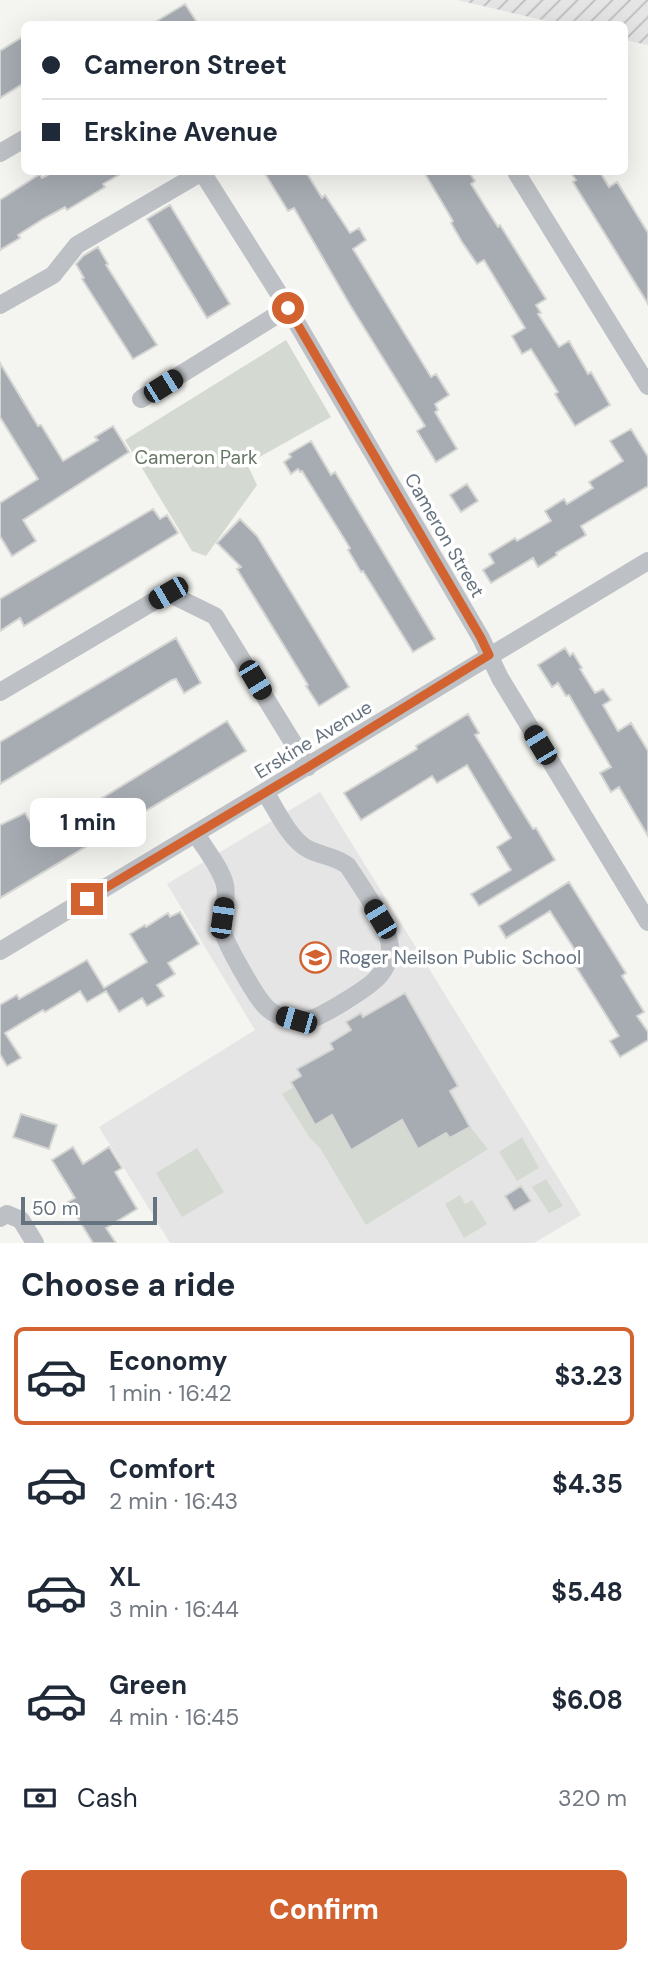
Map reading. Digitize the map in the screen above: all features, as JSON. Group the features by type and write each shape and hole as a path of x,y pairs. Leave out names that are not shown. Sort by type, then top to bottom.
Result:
{"street":[{"path":"0,153 21,141"},
{"path":"0,305 53,275 77,245 197,175"},
{"name":"Cameron Street","path":"204,175 288,308 481,638 500,678 648,922"},
{"path":"518,175 648,386"},
{"path":"141,399 288,308"},
{"name":"Erskine Avenue","path":"0,951 648,561"},
{"path":"0,692 168,593 215,616 308,767"},
{"path":"196,834 224,883 226,894 222,932 227,945 265,1007 279,1016 296,1020 313,1019 324,1013 374,982 384,970 390,952 387,934 348,866 340,859 302,846 265,792"},
{"path":"0,1218 7,1214 21,1220 35,1243"}],"shaded area":[{"path":"457,0 648,0 648,45 628,41 628,21 547,21"},
{"name":"Roger Neilson Public School","path":"320,792 581,1215 534,1243 170,1243 99,1127 255,1030 167,884"}],"green space":[{"name":"Cameron Park","path":"286,340 331,417 247,464 257,485 206,556 192,551 125,440"},
{"path":"294,1087 315,1124 332,1115 351,1149 402,1120 418,1148 446,1133 450,1138 470,1127 488,1149 366,1225 320,1148 310,1138 282,1094"},
{"path":"522,1137 539,1168 517,1181 499,1152"},
{"path":"197,1148 224,1192 182,1217 156,1173"},
{"path":"546,1179 563,1206 549,1213 532,1187"},
{"path":"460,1195 465,1204 472,1200 487,1224 464,1238 445,1204"}],"building":[{"path":"185,4 196,21 157,21"},
{"path":"21,38 21,85 0,98 0,51"},
{"path":"38,175 42,178 48,175 119,175 103,184 105,187 67,210 65,207 43,219 0,250 0,200"},
{"path":"266,175 308,175 322,198 325,195 350,233 359,228 366,240 353,249 431,377 436,374 449,395 435,404 438,410 435,412 457,449 436,462 417,431 425,426 294,208 288,211"},
{"path":"426,175 471,175 475,181 471,184 546,299 536,305 541,313 538,314 559,347 569,341 610,405 575,426 555,394 558,392 531,349 522,354 512,336 525,328 484,260 477,264 462,242 451,223 453,221"},
{"path":"572,175 602,175 609,187 617,182 648,233 648,304 573,182 576,180"},
{"path":"170,205 230,304 207,318 147,219"},
{"path":"98,247 108,264 106,265 157,345 133,359 82,279 84,278 76,264"},
{"path":"0,363 38,426 41,425 63,461 98,440 95,437 113,426 129,452 23,520 36,541 12,556 0,536 0,503 38,479 0,417"},
{"path":"631,429 648,457 648,486 581,526 586,535 538,567 533,558 491,583 483,570 494,563 489,554 551,521 545,511 564,499 567,504 593,488 589,482 623,461 610,441"},
{"path":"311,441 331,475 335,472 435,639 413,652 363,571 361,572 348,550 350,548 302,471 298,469 291,474 284,462 291,457 289,454"},
{"path":"467,484 478,501 461,512 450,495"},
{"path":"153,509 160,519 167,515 178,533 24,626 20,618 0,631 0,599"},
{"path":"240,519 257,536 349,687 319,706 237,569 241,567 217,543"},
{"path":"176,638 201,683 184,693 176,679 172,680 0,784 0,742"},
{"path":"565,648 570,656 573,653 595,693 603,689 611,700 603,705 618,731 631,723 648,751 648,836 619,787 611,792 600,773 611,767 569,695 566,696 558,683 552,687 538,665"},
{"path":"468,714 479,733 475,735 555,860 479,906 471,894 511,870 497,847 511,838 467,765 437,783 432,776 361,820 344,793 417,749 416,746"},
{"path":"227,721 246,751 0,898 0,825 25,813 38,835"},
{"path":"569,882 626,973 622,976 644,1012 637,1016 648,1032 648,1040 620,1057 610,1041 619,1036 573,962 580,958 550,911 506,938 499,926"},
{"path":"180,912 199,944 168,963 175,974 157,985 164,996 147,1006 142,998 119,1012 106,991 87,1002 80,991 5,1033 21,1058 7,1066 0,1054 0,1005 17,995 19,999 87,960 104,988 147,962 130,934 168,913 170,917"},
{"path":"405,993 458,1086 450,1091 470,1127 450,1138 446,1133 418,1149 402,1120 351,1150 332,1115 315,1125 291,1082 301,1076 297,1069 333,1049 330,1043 351,1030 346,1022 361,1013 363,1017"},
{"path":"21,1114 57,1125 49,1149 13,1137"},
{"path":"73,1147 83,1164 109,1147 122,1168 115,1172 137,1209 106,1228 116,1243 93,1243 68,1202 75,1198 52,1160"},
{"path":"521,1186 531,1201 514,1211 505,1196"}],"place":[{"name":"Roger Neilson Public School","path":"316,957"}],"route":[{"path":"87,899 489,655 288,308"}]}
